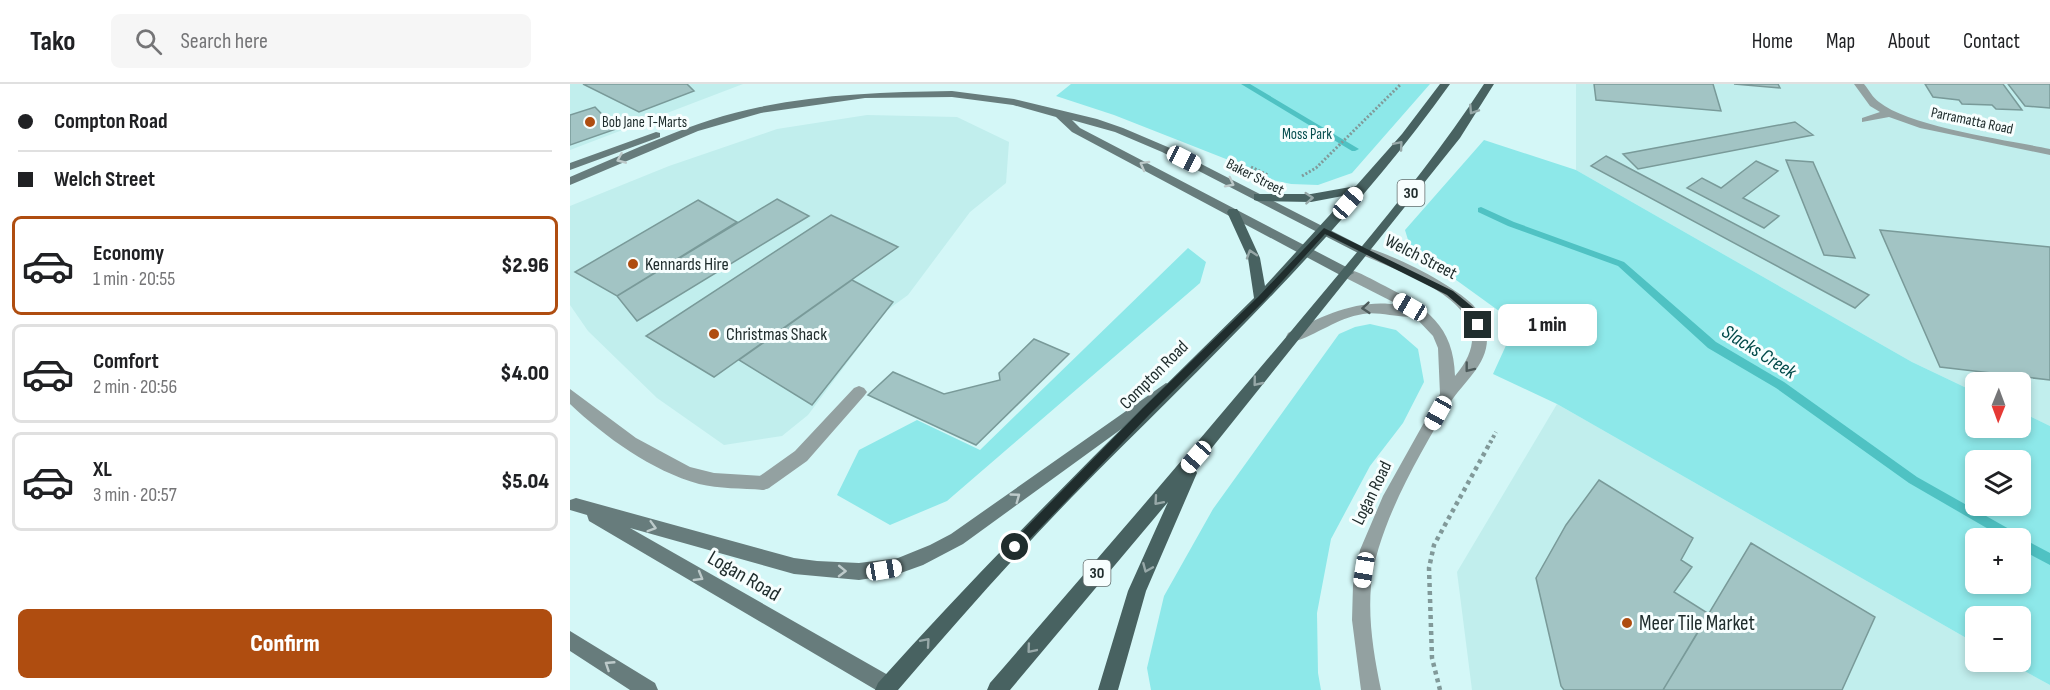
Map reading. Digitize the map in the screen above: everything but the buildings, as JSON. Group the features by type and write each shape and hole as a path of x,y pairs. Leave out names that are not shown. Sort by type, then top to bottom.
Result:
{"main road":[{"name":"Compton Road","path":"889,689 959,606 1306,251 1426,112 1445,84"},
{"name":"30","path":"998,690 1196,457 1365,251 1456,136 1489,84"},
{"path":"1258,197 1311,198 1360,189"},
{"path":"1233,212 1254,258 1261,299"},
{"path":"1108,690 1137,591 1196,457"}],"street":[{"name":"Parramatta Road","path":"1859,84 1874,104 1889,113 1920,125 2050,152"},
{"name":"Baker Street","path":"570,180 694,129 760,110 834,98 893,94 976,96 1033,106 1060,115 1093,121 1126,133 1166,150 1365,251"},
{"path":"1866,120 1889,113"},
{"name":"Baker Street","path":"1060,115 1076,130 1347,273"},
{"name":"Baker Street","path":"570,167 660,134 694,129"},
{"name":"Welch Street","path":"1365,251 1450,293 1468,307 1476,319 1480,337 1476,358 1448,394"},
{"path":"1347,273 1424,316 1437,329 1445,345 1448,394"},
{"path":"1293,336 1360,308 1392,308 1424,316"},
{"path":"573,503 794,566 840,571 868,571 896,567 929,556 957,539 1177,381"},
{"path":"570,395 588,411 644,449 687,473 708,478 763,483 801,456 859,392"},
{"name":"Logan Road","path":"1371,690 1361,622 1362,586 1368,553 1389,501 1448,394"},
{"name":"Logan Road","path":"573,503 889,689"},
{"path":"570,640 648,690"}],"path":[{"path":"1298,178 1316,168 1401,84"},
{"path":"1248,166 1269,176"},
{"path":"1440,690 1432,658 1429,568 1434,545 1496,432"}],"shaded area":[{"path":"570,84 743,84 570,150"},
{"path":"1576,84 2050,84 2050,426 2031,417 2031,372 1965,372 1965,387 1912,362 1576,170"},
{"path":"867,115 957,117 1009,142 1006,183 970,212 908,295 886,311 808,415 782,436 724,445 657,398 588,331 570,305 570,206 669,166 777,129"},
{"path":"1557,404 1965,637 1965,672 2026,672 2050,685 2050,690 1472,690 1457,572"}],"green space":[{"name":"Moss Park","path":"1071,84 1430,84 1352,173 1318,185 1291,184 1268,179 1226,159 1114,115 1056,96"},
{"path":"1484,140 1576,170 1912,362 1965,387 1965,438 2031,438 2031,417 2050,426 2050,685 2026,672 2031,672 2031,606 1965,606 1965,637 1557,404 1493,374 1508,341 1499,311 1452,277 1412,253 1405,230"},
{"path":"1188,248 1206,262 1200,283 947,501 890,525 837,495 859,450 917,420 980,450"},
{"path":"1370,324 1396,330 1418,349 1424,382 1403,423 1370,466 1331,539 1317,613 1318,673 1321,690 1151,690 1147,668 1164,596 1213,509 1339,334"}],"waterway":[{"name":"Slacks Creek","path":"1245,84 1355,149"},
{"name":"Slacks Creek","path":"1481,210 1511,224 1621,264 1712,345 1780,385 1913,480 1997,528"},
{"name":"Slacks Creek","path":"2031,548 2050,559"}],"place":[{"name":"Bob Jane T-Marts","path":"590,122"},
{"name":"Kennards Hire","path":"633,264"},
{"name":"Christmas Shack","path":"714,334"},
{"name":"Meer Tile Market","path":"1627,623"}],"route":[{"path":"1015,547 1147,411 1261,299 1324,231 1450,293 1472,311 1478,325"}]}
